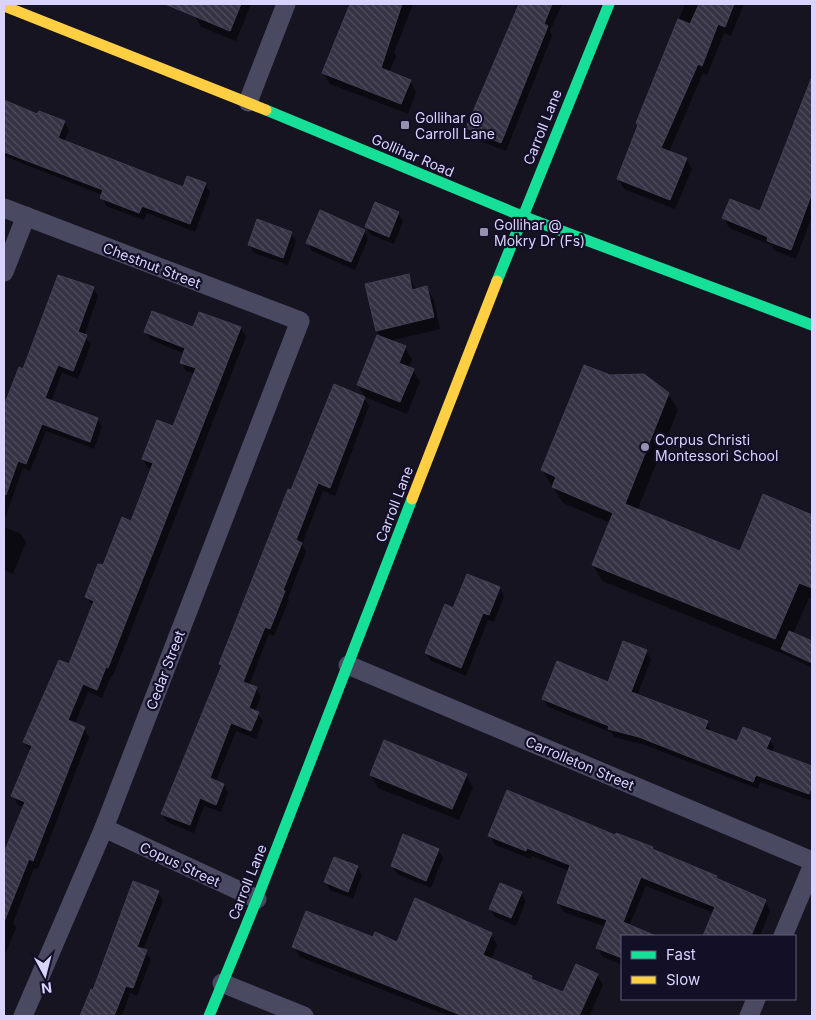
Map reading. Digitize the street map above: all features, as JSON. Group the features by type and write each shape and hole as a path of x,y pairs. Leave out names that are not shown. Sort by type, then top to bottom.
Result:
{"street":[{"path":"248,102 286,4"},
{"name":"Carroll Lane","path":"209,1016 257,899 522,216 609,4"},
{"name":"Gollihar Road","path":"4,6 248,102 522,216 812,325"},
{"name":"Chestnut Street","path":"4,208 300,321"},
{"path":"4,272 26,216"},
{"name":"Cedar Street","path":"23,1016 104,828 300,321"},
{"name":"Carrolleton Street","path":"348,665 812,861"},
{"name":"Copus Street","path":"104,828 257,899"},
{"path":"783,935 812,867"},
{"path":"222,983 304,1016"},
{"path":"749,1016 756,1000"}],"building":[{"path":"165,4 241,4 230,31"},
{"path":"350,4 402,4 381,68 411,80 401,104 322,73"},
{"path":"519,4 552,4 544,24 548,26 501,143 466,128"},
{"path":"699,4 734,4 725,27 718,24 702,66 698,64 661,148 687,158 670,200 617,179 638,125 636,123 678,19 690,24"},
{"path":"811,79 812,193 791,250 767,241 768,237 722,218 730,199 760,211"},
{"path":"4,100 37,114 39,111 65,121 58,138 183,187 187,176 206,183 190,224 142,206 139,213 100,198 103,190 4,152"},
{"path":"375,202 399,212 389,237 365,227"},
{"path":"320,210 365,230 351,262 306,243"},
{"path":"257,219 292,232 283,258 248,245"},
{"path":"409,274 412,290 427,286 434,317 376,331 365,284"},
{"path":"58,275 94,287 78,332 87,335 73,371 58,365 45,398 98,418 90,442 42,424 26,464 18,461 6,495 4,494 4,406 19,367 23,369"},
{"path":"152,311 193,327 199,312 241,327 108,668 106,667 97,690 83,684 68,720 85,727 33,861 29,859 4,922 4,853 25,802 11,796 32,746 23,742 59,660 69,664 94,601 85,597 98,564 103,565 122,517 131,521 153,463 142,459 157,420 173,426 196,368 180,363 185,348 144,332"},
{"path":"377,335 406,346 399,363 414,369 400,402 357,385"},
{"path":"584,365 610,375 644,374 669,393 625,504 740,551 763,494 812,515 812,588 799,583 775,639 592,565 613,513 552,487 556,477 541,470"},
{"path":"334,384 365,397 330,488 318,483 296,540 302,543 283,590 285,591 270,629 265,627 243,682 257,687 249,708 259,712 251,731 231,723 210,778 224,784 216,805 200,798 190,825 161,814 222,665 219,664 288,489 291,490"},
{"path":"467,574 500,587 489,615 483,613 461,668 425,653 445,604 453,608"},
{"path":"789,631 812,641 812,663 781,649"},
{"path":"623,641 647,650 631,692 708,721 705,729 737,741 743,727 771,738 766,749 812,766 812,785 809,794 756,775 753,782 639,737 608,729 609,726 542,699 557,661 608,682"},
{"path":"384,740 467,774 452,809 370,775"},
{"path":"507,790 615,835 616,833 653,847 652,849 717,876 716,878 766,900 751,935 703,935 715,907 641,877 623,922 654,935 621,935 621,958 596,948 607,920 557,903 570,865 527,848 526,851 488,836"},
{"path":"403,834 439,849 426,881 391,866"},
{"path":"334,857 358,866 348,892 324,882"},
{"path":"133,881 159,891 137,947 147,950 133,988 126,986 114,1016 80,1016 91,989 93,990"},
{"path":"500,883 522,892 511,918 489,909"},
{"path":"415,898 492,933 483,955 532,976 531,979 563,992 576,964 598,974 579,1016 463,1016 292,947 306,911 373,937 375,932 397,942"}],"traffic: fast":[{"path":"497,281 609,4"},
{"path":"266,110 522,216 812,325"},
{"path":"209,1016 257,899 412,499"}],"traffic: slow":[{"path":"4,6 266,110"},
{"path":"412,499 497,281"}],"place":[{"name":"Gollihar @ Carroll Lane","path":"405,125"},
{"name":"Gollihar @ Mokry Dr (Fs)","path":"484,232"},
{"name":"Corpus Christi Montessori School","path":"645,447"}]}
